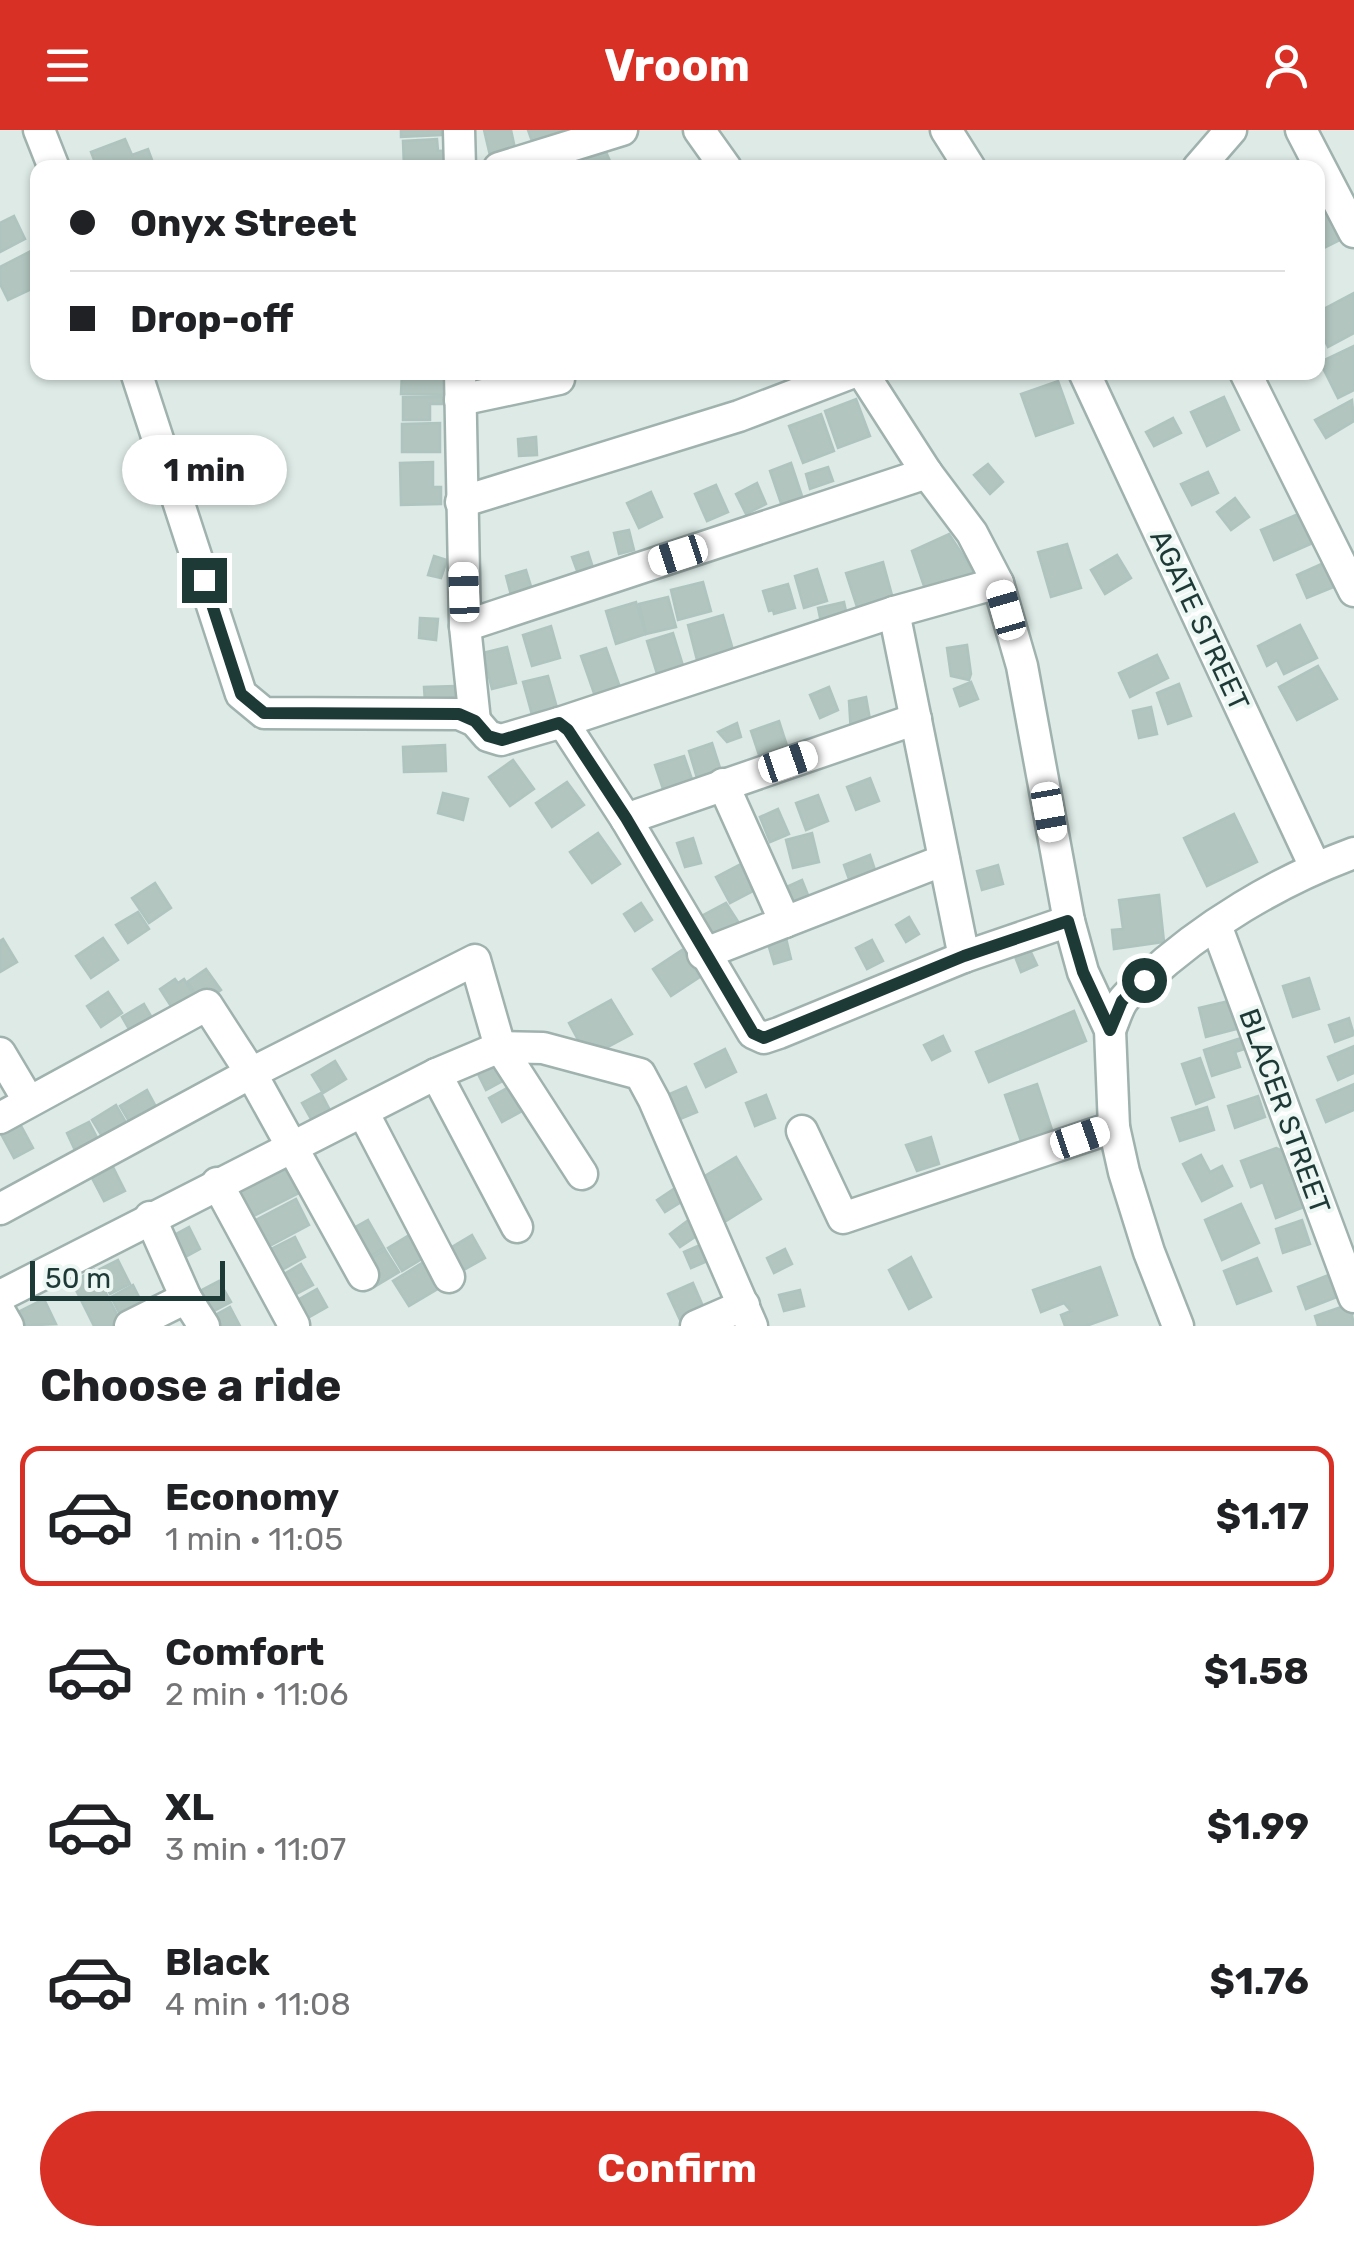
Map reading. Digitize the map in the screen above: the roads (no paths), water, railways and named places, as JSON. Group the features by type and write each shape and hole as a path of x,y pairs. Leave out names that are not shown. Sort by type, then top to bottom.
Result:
{"street":[{"path":"39,130 51,160"},
{"path":"459,130 460,160"},
{"path":"525,160 622,130"},
{"path":"699,130 720,160"},
{"path":"946,130 965,160"},
{"path":"1205,160 1232,130"},
{"path":"1301,130 1317,160"},
{"path":"1325,176 1354,232"},
{"path":"139,380 241,694 264,713 459,714 475,721 488,736 502,740 894,612 998,583"},
{"path":"475,721 465,626 460,386 534,380"},
{"path":"461,502 739,416 833,380"},
{"path":"867,380 927,473 972,532 998,583 1022,666 1068,921 1083,972 1110,1030 1114,1126 1124,1172 1178,1326"},
{"name":"AGATE STREET","path":"1088,380 1315,867"},
{"path":"1248,380 1354,590"},
{"path":"465,626 927,473"},
{"path":"894,612 964,956"},
{"path":"626,818 916,718"},
{"path":"559,723 568,730 626,818 753,1033 764,1038 964,956 1068,921"},
{"path":"724,784 785,922"},
{"path":"1110,1030 1122,1001 1166,960 1216,925 1315,867 1354,853"},
{"path":"704,954 944,860"},
{"name":"BLACER STREET","path":"1216,925 1354,1297"},
{"path":"0,1209 251,1073 475,960 500,1047 582,1174"},
{"path":"0,1118 207,1006 251,1073 363,1275"},
{"path":"0,1296 436,1074 500,1047 543,1048 640,1074 748,1315 696,1326"},
{"path":"0,1052 28,1100"},
{"path":"436,1074 517,1227"},
{"path":"363,1112 449,1276"},
{"path":"802,1131 842,1218 1114,1126"},
{"path":"217,1183 294,1326"},
{"path":"150,1217 186,1298 204,1326"},
{"path":"130,1326 186,1298"},
{"path":"0,1312 8,1326"}]}
